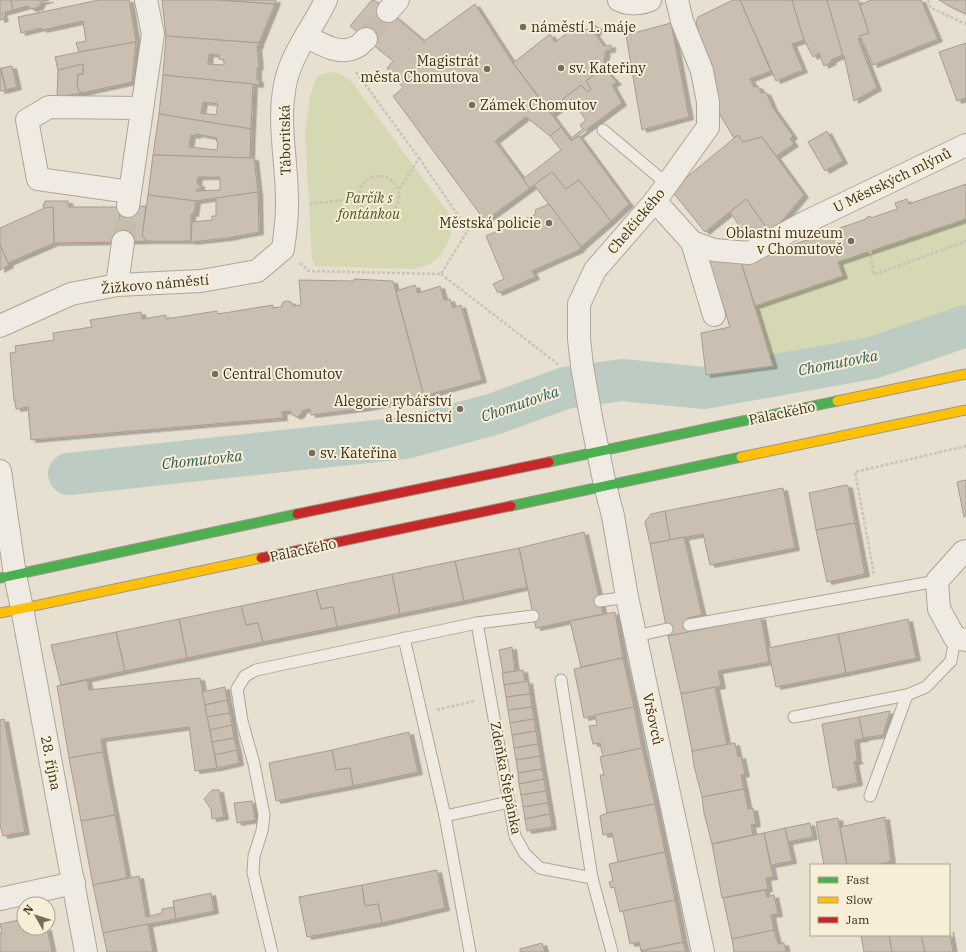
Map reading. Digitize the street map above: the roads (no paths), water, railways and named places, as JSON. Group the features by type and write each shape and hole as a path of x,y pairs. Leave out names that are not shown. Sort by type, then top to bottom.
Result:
{"main road":[{"name":"Palackého","path":"7,577 966,374"},
{"name":"Palackého","path":"0,613 966,410"}],"street":[{"path":"142,108 49,107 27,120 38,179 129,199 153,34 146,0"},
{"name":"Táboritská","path":"283,249 287,206 281,118 285,84 297,50 318,17 326,0"},
{"path":"619,0 625,3 643,3 650,0"},
{"name":"Chelčického","path":"598,452 591,417 573,368 579,339 579,304 595,270 661,193 708,127 708,102 702,71 682,21 677,0"},
{"path":"306,36 327,47 340,50 357,47 366,39"},
{"name":"U Městských mlýnů","path":"661,193 692,242 714,250 749,253 804,223 966,145"},
{"path":"117,285 123,242"},
{"path":"692,242 714,315"},
{"name":"Žižkovo náměstí","path":"0,326 71,294 117,285 201,281 257,271 283,249"},
{"path":"598,452 605,485"},
{"name":"28. října","path":"0,471 7,577 22,608 86,952"},
{"name":"Vršovců","path":"605,485 627,597 703,952"},
{"path":"961,639 939,609 937,581 963,552 966,551"},
{"path":"0,899 74,883"}],"lane":[{"path":"603,130 661,193"},
{"path":"690,625 937,581"},
{"path":"600,601 627,597"},
{"path":"272,952 254,873 254,856 262,831 264,815 254,764 242,721 236,689 245,676 256,670 404,638 477,623 533,616"},
{"name":"Zdeňka Štěpánka","path":"477,623 515,836 525,854 540,868 592,878"},
{"path":"636,636 666,629"},
{"path":"404,638 445,816 470,952"},
{"path":"794,717 907,695 926,687 951,661 961,639"},
{"path":"561,680 592,878 612,952"},
{"path":"870,796 907,695"},
{"path":"445,816 509,802"}],"waterway":[{"name":"Chomutovka","path":"69,474 405,438 494,414 565,388 622,380 704,388 872,358 966,326"}],"tunnel":[{"path":"366,39 388,11"},
{"path":"123,242 128,207"}],"place":[{"name":"náměstí 1. máje","path":"523,27"},
{"name":"sv. Kateřiny","path":"561,68"},
{"name":"Magistrát města Chomutova","path":"487,69"},
{"name":"Zámek Chomutov","path":"472,105"},
{"name":"Městská policie","path":"549,223"},
{"name":"Oblastní muzeum v Chomutově","path":"851,241"},
{"name":"Central Chomutov","path":"215,374"},
{"name":"Alegorie rybářství a lesnictví","path":"460,409"},
{"name":"sv. Kateřina","path":"312,453"}],"park label":[{"name":"Parčík s fontánkou","path":"369,206"}]}
